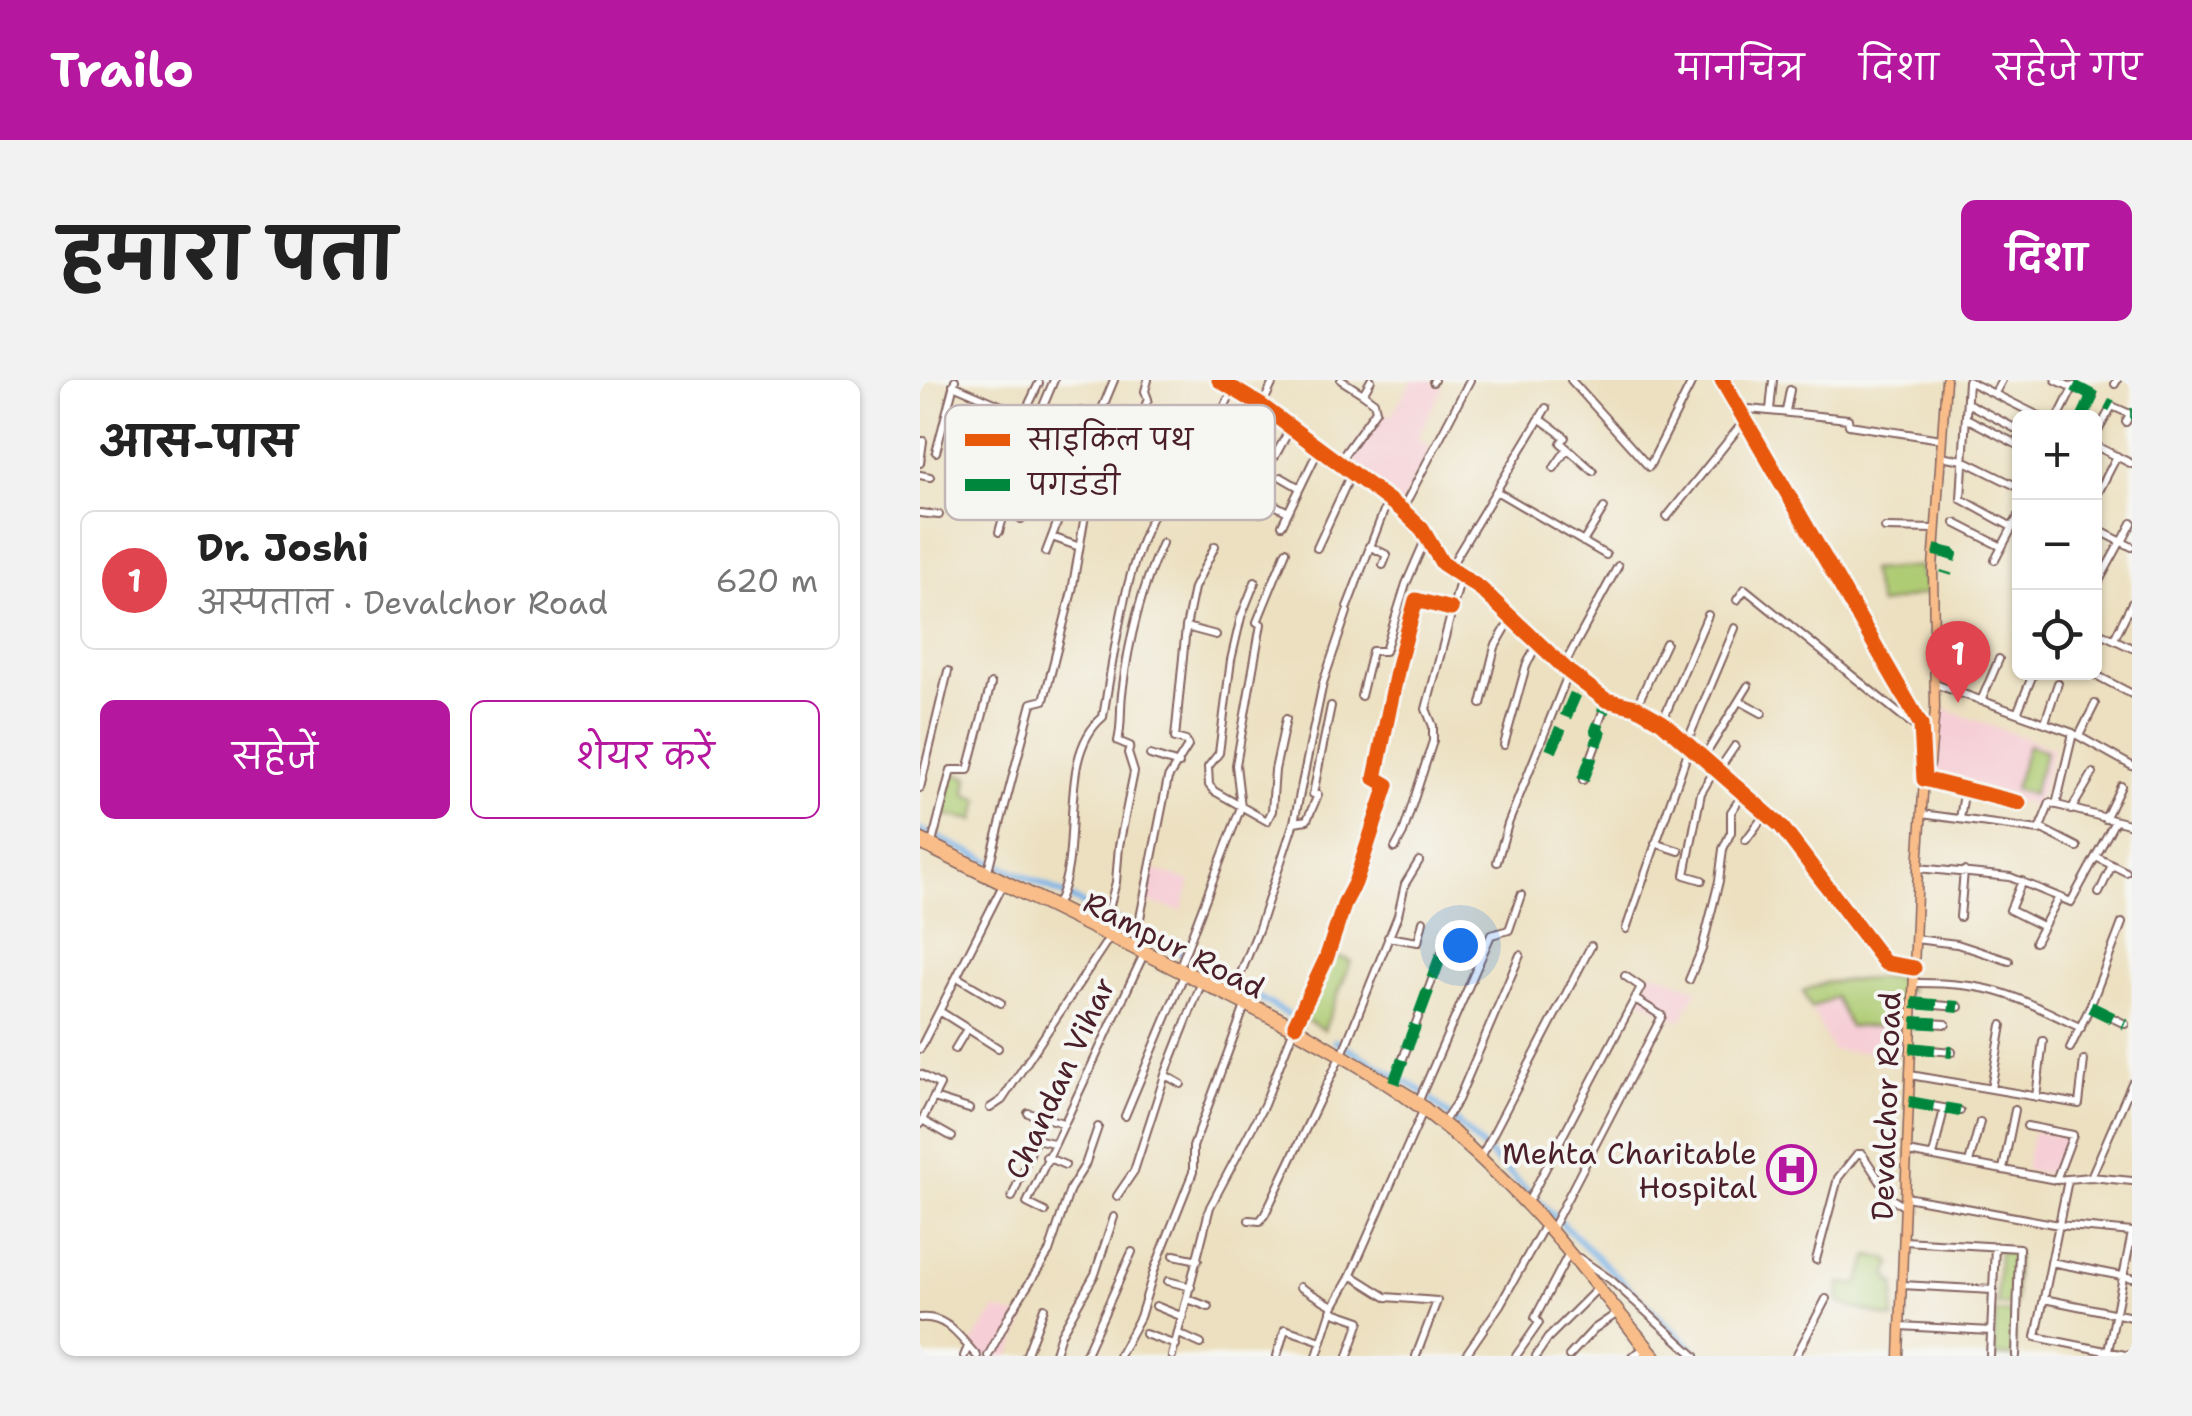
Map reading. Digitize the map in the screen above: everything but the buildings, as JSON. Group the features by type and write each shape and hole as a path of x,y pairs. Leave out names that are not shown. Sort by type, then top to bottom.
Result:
{"main road":[{"name":"Devalchor Road","path":"1899,1356 1918,868 1924,779 1930,766 1927,731 1935,684 1935,529 1946,380"},
{"path":"920,841 934,839 1060,898 1080,919 1107,921 1183,959 1236,988 1294,1028"},
{"name":"Rampur Road","path":"920,841 1245,1006 1343,1050 1553,1224 1568,1255 1646,1352"},
{"path":"1343,1050 1422,1096 1485,1150 1532,1198 1657,1356"}],"street":[{"path":"1044,405 1054,380"},
{"path":"1104,405 1114,380"},
{"path":"1145,405 1148,380"},
{"path":"1262,405 1274,380"},
{"path":"1338,464 1376,410 1374,402 1341,380"},
{"path":"1363,394 1371,380"},
{"path":"1402,510 1470,380"},
{"path":"1571,380 1650,467 1692,380"},
{"path":"1722,380 1927,731"},
{"path":"1770,410 1774,380"},
{"path":"1994,560 2012,528 1961,499 1967,380 2027,410"},
{"path":"1996,394 2002,380"},
{"path":"2056,380 2074,387 2062,410"},
{"path":"1223,381 1260,405"},
{"path":"954,383 1000,405"},
{"path":"1029,404 1039,383"},
{"path":"1225,405 1233,389"},
{"path":"1786,412 1790,390"},
{"path":"1035,392 1047,398"},
{"path":"2086,410 2093,394"},
{"path":"1967,403 2012,427"},
{"path":"2102,425 2112,406 2130,414 2126,422"},
{"path":"1450,569 1546,408"},
{"path":"1738,408 1848,419 1849,425 1941,439"},
{"path":"1275,415 1402,510 1450,569 1482,588 1566,669 1608,700 1636,707 1662,722 1689,744 1796,842 1821,882 1885,963 1914,968"},
{"path":"936,452 945,418"},
{"path":"1539,418 1565,438 1561,444 1593,470"},
{"path":"1966,418 2012,442"},
{"path":"1667,516 1745,420"},
{"path":"1275,456 1291,427"},
{"path":"920,463 923,441"},
{"path":"2102,446 2132,464"},
{"path":"1554,468 1567,448"},
{"path":"1282,524 1319,449"},
{"path":"1940,456 1962,460 2012,484"},
{"path":"2095,500 2117,456"},
{"path":"1318,548 1351,474"},
{"path":"920,475 930,477"},
{"path":"1281,477 1300,488"},
{"path":"1496,492 1606,555"},
{"path":"1236,988 1294,822 1322,682 1388,500"},
{"path":"1275,505 1288,512"},
{"path":"1583,542 1604,508"},
{"path":"920,513 938,515"},
{"path":"999,532 1002,520"},
{"path":"1046,552 1058,520"},
{"path":"990,865 1032,703 1044,700 1072,591 1084,520"},
{"path":"1060,898 1070,867 1074,783 1082,749 1087,730 1103,717 1120,623 1151,520"},
{"path":"2102,576 2132,523"},
{"path":"1956,524 2002,547"},
{"path":"1885,528 1935,529"},
{"path":"2102,532 2132,547"},
{"path":"1052,537 1078,546"},
{"path":"1361,696 1372,651 1385,650 1426,537"},
{"path":"1107,921 1133,768 1128,754 1130,746 1118,741 1122,694 1143,592 1162,543"},
{"path":"1137,937 1168,778 1188,746 1186,741 1174,738 1186,626 1194,588 1215,546"},
{"path":"1369,546 1387,555 1383,565"},
{"path":"1183,959 1241,806 1236,765 1262,624 1257,622 1286,551"},
{"path":"1497,862 1566,669 1618,566"},
{"path":"1395,848 1433,741 1433,726 1426,709 1460,576"},
{"path":"1254,582 1231,660 1219,753 1208,767 1214,791 1267,821 1272,811 1275,770 1286,719"},
{"path":"1736,600 1745,589 1927,731"},
{"path":"1172,1356 1210,1207 1264,1105 1326,959 1380,812 1387,785 1375,778 1416,600 1451,609"},
{"path":"2114,639 2132,604"},
{"path":"1662,722 1708,616"},
{"path":"1481,704 1495,647 1511,619"},
{"path":"1186,626 1216,635"},
{"path":"1626,929 1689,744 1734,628"},
{"path":"2102,634 2132,648"},
{"path":"1636,707 1666,643"},
{"path":"1504,745 1526,666 1537,644"},
{"path":"1982,701 1999,659"},
{"path":"920,788 948,671"},
{"path":"2102,678 2132,694"},
{"path":"2018,711 2031,680"},
{"path":"2045,722 2058,683"},
{"path":"934,839 951,770 968,770 991,684"},
{"path":"1935,684 2076,734 2132,766"},
{"path":"1704,757 1748,686"},
{"path":"1583,780 1608,700"},
{"path":"1740,701 1762,714"},
{"path":"2056,805 2076,734 2095,704"},
{"path":"1294,822 1307,820 1318,795 1313,794 1331,706"},
{"path":"1702,880 1685,875 1701,793 1735,746"},
{"path":"1150,755 1178,764"},
{"path":"1121,762 1133,768"},
{"path":"2071,810 2093,773"},
{"path":"1924,779 2019,803"},
{"path":"2105,819 2120,786"},
{"path":"1960,819 1966,787"},
{"path":"1689,980 1702,950 1723,848 1732,832 1731,812 1743,794"},
{"path":"2040,828 2050,804 2132,825"},
{"path":"1746,840 1766,812"},
{"path":"1922,814 2040,828 2076,847"},
{"path":"1918,868 2022,881 2072,901 2115,821"},
{"path":"1655,843 1678,851"},
{"path":"2096,857 2126,872"},
{"path":"1248,1220 1260,1221 1265,1214 1343,1050 1398,916 1404,888 1418,861"},
{"path":"2099,892 2112,865"},
{"path":"1960,918 1964,871"},
{"path":"2022,881 2010,910 2042,926"},
{"path":"920,1048 1003,885"},
{"path":"1422,1096 1491,936 1509,930 1521,896"},
{"path":"2035,942 2059,898"},
{"path":"1388,937 1418,942 1423,921"},
{"path":"2070,1048 2122,923"},
{"path":"1395,1079 1451,928"},
{"path":"990,1108 1010,1088 1109,938"},
{"path":"1915,939 1957,944 2009,961"},
{"path":"1485,1150 1590,946"},
{"name":"Chandan Vihar","path":"1045,1212 1027,1204 1144,954"},
{"path":"1447,1118 1520,955"},
{"path":"1125,1116 1184,975"},
{"path":"1532,1198 1642,985 1625,976"},
{"path":"956,977 1001,1003"},
{"path":"1117,1196 1134,1171 1165,1075 1201,984"},
{"path":"1913,984 1986,987 2038,1005 2080,1028"},
{"path":"1465,1356 1553,1224 1662,1016 1635,999"},
{"path":"1912,1003 1959,1007"},
{"path":"1119,1356 1136,1328 1155,1268 1194,1172 1194,1147 1245,1006"},
{"path":"2090,1007 2125,1024"},
{"path":"941,1012 998,1048"},
{"path":"1912,1022 1946,1024"},
{"path":"1991,1089 2002,1025"},
{"path":"955,1049 967,1028"},
{"path":"2036,1097 2043,1041"},
{"path":"1910,1048 1952,1052"},
{"path":"1910,1075 2080,1104 2084,1060"},
{"path":"920,1074 940,1082 921,1122 952,1137"},
{"path":"1165,1075 1181,1084"},
{"path":"2091,1177 2132,1083"},
{"path":"934,1098 969,1109"},
{"path":"1908,1102 1960,1111"},
{"path":"1933,1156 1944,1109"},
{"path":"2003,1170 2014,1110"},
{"path":"1317,1356 1332,1309 1351,1276 1422,1112"},
{"path":"1028,1114 1063,1122"},
{"path":"1969,1163 1980,1122"},
{"path":"2027,1126 2073,1135 2056,1180"},
{"path":"988,1356 1049,1252 1070,1189 1085,1165 1098,1127"},
{"path":"1012,1198 1036,1139 1053,1143"},
{"path":"1908,1152 2056,1180 2091,1177 2132,1181"},
{"path":"1816,1260 1838,1178 1857,1154 1862,1154 1892,1199 2132,1233 2128,1277 2115,1313 2107,1354"},
{"path":"1046,1157 1064,1165"},
{"path":"2068,1180 2036,1337 2130,1356"},
{"path":"1054,1356 1061,1334 1094,1274 1114,1217"},
{"path":"1904,1241 2020,1250 2016,1356"},
{"path":"1990,1356 1995,1246"},
{"path":"1085,1356 1132,1252"},
{"path":"1174,1255 1198,1260"},
{"path":"1516,1356 1539,1323 1535,1318 1542,1301 1568,1255"},
{"path":"1579,1258 1611,1280 1694,1356"},
{"path":"2051,1262 2128,1277"},
{"path":"1351,1276 1386,1296 1438,1300 1416,1356"},
{"path":"1168,1280 1191,1287"},
{"path":"1902,1285 1993,1290"},
{"path":"1300,1287 1360,1322 1348,1356"},
{"path":"1536,1356 1548,1338 1596,1290"},
{"path":"2044,1298 2132,1316"},
{"path":"1188,1299 1209,1307"},
{"path":"1796,1356 1826,1299"},
{"path":"1156,1306 1183,1318"},
{"path":"1026,1356 1044,1308"},
{"path":"1569,1356 1594,1329 1616,1314"},
{"path":"920,1318 940,1320 976,1356"},
{"path":"1900,1326 1991,1331"},
{"path":"1277,1356 1285,1329 1321,1341"},
{"path":"1145,1334 1176,1345"},
{"path":"1179,1334 1201,1344"},
{"path":"964,1356 968,1347"},
{"path":"1632,1356 1646,1352"}],"shaded area":[{"path":"1412,380 1430,380 1443,387 1417,438 1431,448 1401,505 1358,476 1359,472 1344,460 1380,409 1391,416"},
{"path":"1937,706 2054,748 2036,808 1934,770"},
{"path":"1151,869 1191,881 1182,911 1146,902"},
{"path":"1652,971 1697,989 1681,1021 1638,998"},
{"path":"1910,976 1906,1053 1832,1051 1803,991 1827,982"},
{"path":"2033,1131 2070,1137 2062,1159 2057,1157 2052,1175 2025,1170"},
{"path":"995,1309 1026,1318 1010,1356 981,1356 971,1345"}],"green space":[{"path":"1921,566 1927,593 1879,605 1870,570"},
{"path":"2028,745 2046,751 2032,795 2014,789"},
{"path":"952,773 968,777 966,795 980,799 974,820 943,815"},
{"path":"1330,954 1351,961 1324,1030 1301,1017"},
{"path":"1901,977 1901,984 1909,985 1909,992 1899,992 1898,1014 1887,1026 1850,1027 1835,997 1811,1008 1803,991 1827,982"},
{"path":"1999,1251 2017,1254 2015,1305 1997,1305"},
{"path":"1869,1256 1887,1259 1891,1264 1887,1276 1890,1283 1895,1283 1893,1319 1838,1303 1840,1283 1858,1285"},
{"path":"1996,1312 2015,1313 2014,1356 1994,1356"}],"waterway":[{"path":"920,830 1048,887 1187,956 1294,1018"},
{"path":"1335,1041 1420,1090 1700,1356"}],"marked path":[{"path":"2074,386 2112,406"},
{"path":"2086,410 2093,395"},
{"path":"1934,550 1952,554 1946,574"},
{"path":"1551,751 1581,681"},
{"path":"1583,780 1600,734 1596,731 1607,700"},
{"path":"1394,1083 1451,928"},
{"path":"1912,1003 1959,1007"},
{"path":"2090,1007 2125,1024"},
{"path":"1912,1022 1946,1024"},
{"path":"1910,1048 1952,1052"},
{"path":"1909,1102 1960,1111"}],"cycle path":[{"path":"1219,380 1260,405"},
{"path":"1722,380 1921,725 1924,779 2019,803"},
{"path":"1275,416 1402,510 1422,529 1442,563 1481,589 1569,672 1606,700 1636,707 1662,722 1781,826 1885,963 1914,968"},
{"path":"1295,1025 1326,959 1387,785 1375,778 1416,600 1451,609"}],"place":[{"name":"Dr. Joshi","path":"1958,703"},
{"name":"Mehta Charitable Hospital","path":"1792,1170"}]}
